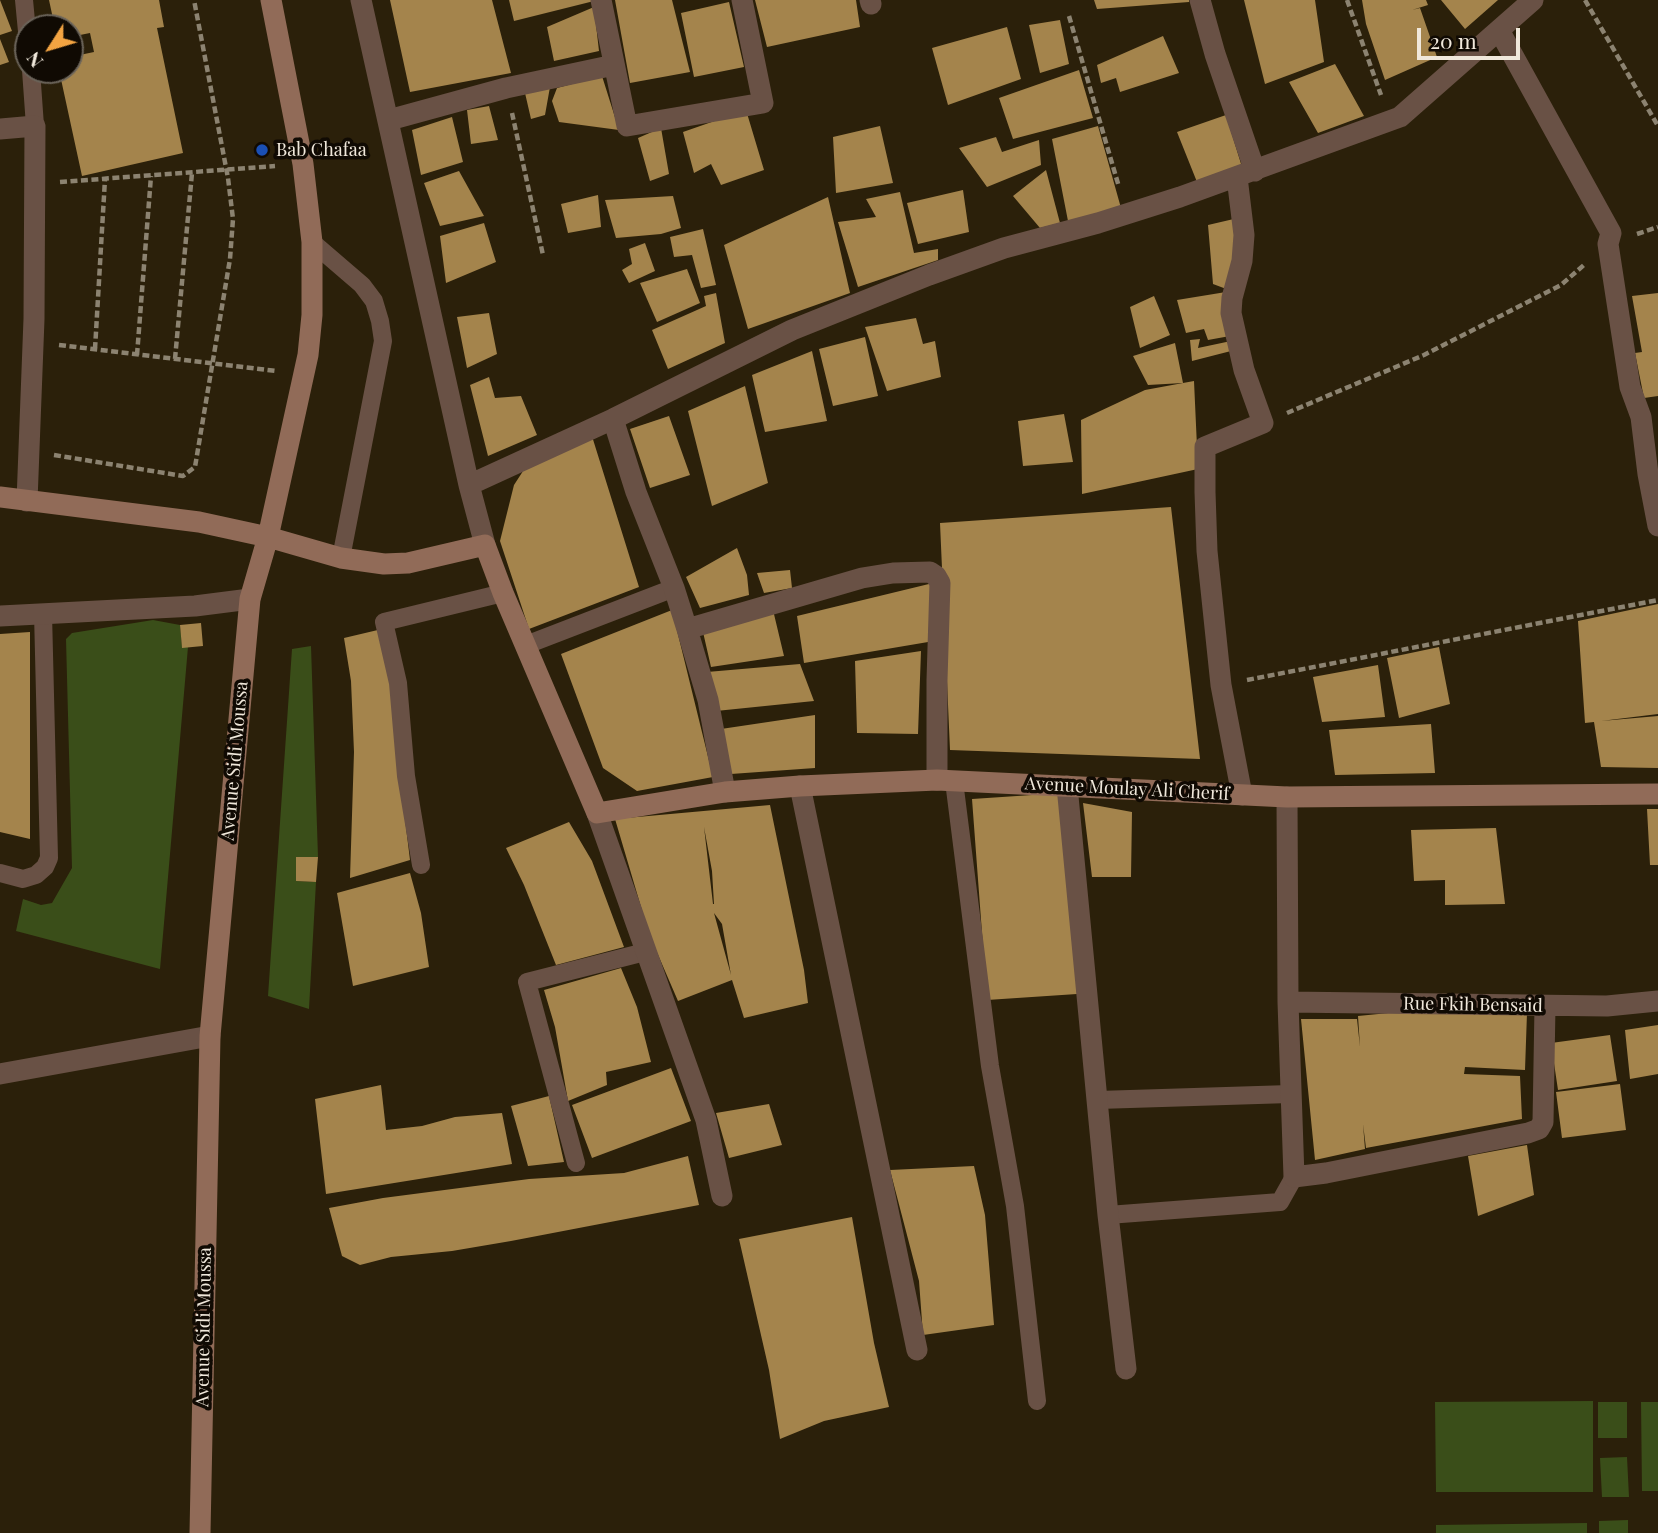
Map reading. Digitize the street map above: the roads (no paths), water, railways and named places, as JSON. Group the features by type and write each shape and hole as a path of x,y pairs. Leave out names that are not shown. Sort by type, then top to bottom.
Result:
{"street":[{"name":"Avenue Sidi Moussa","path":"200,1533 210,1036 250,599 268,537 303,375 312,315 312,242 303,164 271,0"},
{"path":"361,0 469,485 485,545 597,813 706,1120 722,1196"},
{"path":"601,0 626,126 763,103 743,0"},
{"path":"1200,0 1246,174 1242,261 1232,298 1231,313 1244,370 1264,423 1205,447 1207,551 1221,685 1242,795"},
{"path":"469,485 613,419 792,330 929,275 1004,248 1128,214 1400,117 1533,0"},
{"path":"1499,30 1611,233 1608,244 1630,387 1649,415 1648,474 1658,526"},
{"path":"389,120 506,88 614,65"},
{"path":"0,129 35,126 33,342 27,501"},
{"path":"613,419 636,492 674,588 687,629 708,700 725,792"},
{"path":"0,497 199,522 268,537 341,558 384,564 408,563 485,545"},
{"path":"687,629 862,578 920,571 936,576 940,583 937,680 946,780"},
{"path":"0,616 195,606 250,599"},
{"name":"Avenue Moulay Ali Cherif","path":"597,813 725,792 946,780 1287,797 1658,794"},
{"path":"800,786 917,1350"},
{"path":"1066,786 1108,1215 1126,1369"},
{"path":"1287,797 1288,1002 1294,1177 1326,1173 1539,1129 1544,1113 1545,1006"},
{"name":"Rue Fkih Bensaid","path":"1288,1002 1607,1006 1658,1001"},
{"path":"0,1074 210,1036"}],"lane":[{"path":"31,84 35,126"},
{"path":"312,242 362,285 374,301 383,341 341,558"},
{"path":"526,645 674,588"},
{"path":"421,865 406,776 398,683 384,622 503,593"},
{"path":"0,873 23,879 36,875 45,867 49,858 43,613"},
{"path":"946,780 990,1066 1015,1206 1037,1401"},
{"path":"576,1163 527,982 645,952"},
{"path":"1098,1100 1290,1094"},
{"path":"1108,1215 1280,1202 1294,1177"}],"place":[{"name":"Bab Chafaa","path":"262,150"}]}
